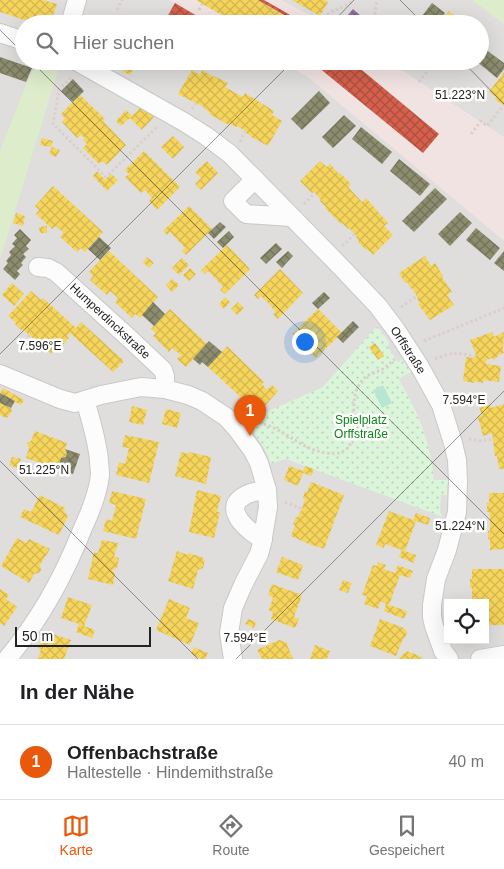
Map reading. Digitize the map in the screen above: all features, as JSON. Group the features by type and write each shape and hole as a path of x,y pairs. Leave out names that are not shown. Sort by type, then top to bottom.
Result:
{"street":[{"path":"73,15 77,0"},
{"path":"0,33 15,38"},
{"name":"Orffstraße","path":"92,70 170,114 206,136 230,154 378,306 404,354 441,405 457,460 457,512 447,550 436,579 432,617 443,651 449,659"},
{"path":"255,180 233,201 246,214 291,217"},
{"name":"Humperdinckstraße","path":"38,267 48,268 56,272 163,370 165,389"},
{"path":"0,374 18,383 68,402 76,403 141,387 165,389 188,395 202,402 226,417 237,428 253,451 264,476 267,490 267,517 259,554 242,585 233,608 229,633 233,659"},
{"path":"7,659 30,629 56,586 71,558 96,493 100,474 98,451 86,400"},
{"path":"263,539 246,527 237,517 236,510 239,499 256,491 267,490"},
{"path":"480,659 504,655"}],"path":[{"path":"117,10 122,0"},
{"path":"326,15 350,3 351,0"},
{"path":"374,15 377,0"},
{"path":"199,10 202,4"},
{"path":"74,70 59,89 53,124 106,177 170,114"},
{"path":"420,82 429,70"},
{"path":"471,134 481,121 487,126 503,106"},
{"path":"237,428 250,422 262,423 277,429 300,444 318,452 340,453 347,449 351,443 354,397 360,382 365,377 382,369 424,341 504,308"},
{"path":"22,345 30,334"},
{"path":"449,353 476,356"},
{"path":"470,439 480,441 492,439"},
{"path":"289,504 302,509"}],"shaded area":[{"path":"0,0 504,0 504,659 0,659"},
{"path":"169,0 281,0 310,15 196,15"},
{"path":"269,70 286,70 282,77"},
{"path":"295,70 402,70 504,137 504,241 308,77"},
{"path":"413,371 441,426 448,458 450,480 434,480 432,460 425,430 415,407 399,379"}],"green space":[{"path":"472,0 504,0 504,24"},
{"path":"33,70 58,70 0,260 0,151"},
{"name":"Spielplatz Orffstraße","path":"377,326 389,342 388,347 398,362 403,359 408,368 413,371 399,379 422,428 430,452 434,480 450,480 447,485 447,495 441,495 440,512 443,517 286,459 271,464 266,451 246,421 323,387"},
{"path":"383,385 392,403 382,408 373,390"}],"building: Wohnen":[{"path":"0,0 43,0 57,4 53,15 15,15 15,17 0,12"},
{"path":"196,0 258,0 284,15 222,15"},
{"path":"292,0 325,0 328,2 321,15"},
{"path":"449,11 454,15 446,15"},
{"path":"121,70 132,70 130,75"},
{"path":"192,70 200,75 202,70 228,83 225,87 243,97 245,93 274,111 272,115 282,121 268,146 251,137 237,126 229,125 209,114 210,112 204,107 178,94"},
{"path":"504,72 504,106 489,92"},
{"path":"80,95 105,119 103,121 126,145 107,165 102,161 99,164 83,148 87,144 83,140 85,138 81,135 77,138 62,122 65,118 61,114"},
{"path":"142,106 154,117 142,130 130,118 121,126 116,121 126,110 132,116"},
{"path":"173,136 184,147 173,159 161,147"},
{"path":"42,138 53,141 51,147 40,145"},
{"path":"52,147 60,150 56,157 49,154"},
{"path":"144,151 180,187 157,210 149,201 152,198 145,190 141,193 125,177 129,174 125,170"},
{"path":"207,161 218,173 201,190 195,184 201,178 195,172"},
{"path":"320,161 327,167 330,164 340,173 351,184 348,187 362,202 366,198 388,223 384,226 393,235 373,255 358,242 357,236 349,228 341,224 325,208 314,192 312,193 300,181"},
{"path":"97,171 105,180 111,174 118,180 107,191 93,176"},
{"path":"53,186 103,232 85,252 81,248 77,252 60,237 64,233 56,226 52,229 36,214 39,210 35,206"},
{"path":"189,206 212,229 186,255 182,251 185,248 170,232 167,235 163,231"},
{"path":"16,213 25,216 23,226 13,223"},
{"path":"47,226 47,233 40,233 39,227"},
{"path":"227,245 250,269 225,294 220,290 223,287 208,271 205,274 201,270"},
{"path":"109,251 158,297 140,318 135,314 132,318 115,302 118,298 110,291 107,295 90,280 93,276 89,272"},
{"path":"425,256 431,266 435,263 443,276 452,292 447,295 454,305 430,320 418,304 420,303 412,288 407,282 405,283 399,273"},
{"path":"147,257 154,263 149,268 143,262"},
{"path":"182,258 189,265 179,275 172,268"},
{"path":"190,268 196,274 189,281 183,275"},
{"path":"280,269 303,293 278,319 273,314 276,312 261,296 258,299 254,295"},
{"path":"172,279 179,285 172,292 166,285"},
{"path":"12,283 24,294 14,306 2,295"},
{"path":"31,291 41,300 43,298 76,328 81,322 124,361 113,372 70,333 67,336 69,338 59,349 57,347 51,354 42,348 8,316"},
{"path":"225,297 230,302 224,309 219,304"},
{"path":"238,302 244,308 237,315 231,309"},
{"path":"170,309 207,344 186,367 177,359 181,355 172,348 169,352 153,336 156,333 151,329"},
{"path":"318,309 342,333 316,358 311,354 314,351 299,335 296,338 292,334"},
{"path":"492,332 494,337 504,332 504,353 494,360 492,358 486,360 486,364 501,366 499,382 484,380 483,383 475,381 474,383 463,381 466,357 475,358 476,355 470,340"},
{"path":"375,343 384,356 378,360 369,347"},
{"path":"227,346 264,382 262,384 267,390 272,385 278,391 264,407 252,396 246,402 208,367"},
{"path":"3,388 24,400 21,405 0,394"},
{"path":"0,403 11,408 12,411 6,418 0,415"},
{"path":"490,404 491,408 504,404 504,469 499,469 492,433 483,436 478,417 482,415 479,407"},
{"path":"132,406 147,410 143,425 129,422"},
{"path":"166,409 181,413 177,428 162,424"},
{"path":"35,431 67,443 65,449 66,457 61,458 58,469 26,458 29,448 27,443 31,441"},
{"path":"125,435 159,442 149,483 116,475 119,462 125,464 129,448 122,447"},
{"path":"181,452 211,457 206,484 175,476"},
{"path":"12,457 21,459 17,468 9,465"},
{"path":"289,466 303,471 305,466 314,469 311,476 303,473 298,486 284,480"},
{"path":"311,482 344,495 324,549 291,536 295,525 293,524 301,512 305,491 307,492"},
{"path":"197,490 221,496 217,512 220,512 214,538 189,532"},
{"path":"112,491 146,499 136,539 103,531 106,519 112,521 116,505 109,503"},
{"path":"489,493 504,493 504,549 490,550 488,531 490,531 490,518 489,512 487,512"},
{"path":"40,495 65,508 64,511 68,516 59,535 20,517 24,509 31,512"},
{"path":"389,511 413,520 416,513 430,518 428,525 416,521 405,551 416,555 414,563 399,557 402,550 385,544 384,548 376,545"},
{"path":"17,538 26,543 29,539 50,549 40,565 41,570 39,573 34,574 29,583 1,566"},
{"path":"102,540 118,543 114,557 119,558 117,568 112,570 115,574 113,585 88,579 94,552 98,553"},
{"path":"177,551 202,557 205,561 203,568 198,570 193,589 168,581"},
{"path":"282,557 303,565 298,580 276,572"},
{"path":"378,562 386,565 384,569 395,573 398,565 413,571 410,578 400,575 389,605 407,611 404,619 384,611 386,604 381,601 378,609 364,604 367,596 362,595 373,565 377,566"},
{"path":"472,569 504,569 504,625 489,625 489,599 472,599 470,579 472,579"},
{"path":"343,580 352,583 348,593 339,590"},
{"path":"272,584 302,595 294,617 299,619 295,628 271,619 273,612 269,610 273,597 268,595"},
{"path":"0,589 9,595 6,599 17,607 4,626 0,623"},
{"path":"68,597 92,605 84,626 95,630 92,638 76,632 79,624 61,618"},
{"path":"169,599 190,608 186,618 199,623 190,645 156,630"},
{"path":"248,619 256,622 254,628 245,624"},
{"path":"380,619 404,628 407,632 396,656 370,646"},
{"path":"47,632 71,640 64,659 38,659 41,649 38,648 41,641 44,642"},
{"path":"279,640 286,642 293,659 262,659 257,650"},
{"path":"315,645 330,651 327,659 310,659"},
{"path":"194,647 208,653 205,659 191,654"},
{"path":"407,651 422,657 421,659 399,659"}],"building: Handel":[{"path":"258,0 264,0 290,15 284,15"},
{"path":"175,3 195,15 168,15"},
{"path":"322,70 362,70 439,134 423,153"}],"building: Büros":[{"path":"353,9 360,15 348,15"}],"building: Industrie":[{"path":"432,3 445,13 444,15 423,15"},
{"path":"489,52 504,63 504,69 497,78 487,70 489,70"},
{"path":"0,57 15,62 15,70 31,70 26,82 0,73"},
{"path":"73,79 84,91 73,102 61,91"},
{"path":"319,91 330,103 302,130 291,119"},
{"path":"344,115 356,126 333,148 322,137"},
{"path":"361,127 392,152 382,164 352,139"},
{"path":"399,159 430,184 420,196 390,171"},
{"path":"435,188 447,199 414,232 402,221"},
{"path":"460,212 472,223 450,246 438,234"},
{"path":"220,222 226,227 214,239 208,233"},
{"path":"476,228 500,248 490,260 466,240"},
{"path":"20,229 31,240 26,246 29,249 23,254 26,257 21,263 23,265 17,271 20,274 15,280 3,269 11,255 9,252 15,246 12,244 17,238 14,235"},
{"path":"229,231 234,237 223,248 217,242"},
{"path":"99,237 111,248 100,260 88,249"},
{"path":"276,243 282,249 266,264 260,258"},
{"path":"288,251 293,256 282,268 276,262"},
{"path":"504,251 504,271 494,263"},
{"path":"324,292 330,298 318,309 312,303"},
{"path":"153,302 165,314 154,326 142,315"},
{"path":"353,321 359,327 343,343 337,337"},
{"path":"209,341 222,352 208,367 202,362 200,365 193,359"},
{"path":"0,393 15,401 11,408 0,403"},
{"path":"65,449 80,454 73,474 58,469 61,458 66,457"}],"place":[{"name":"Offenbachstraße","path":"250,436"}]}
